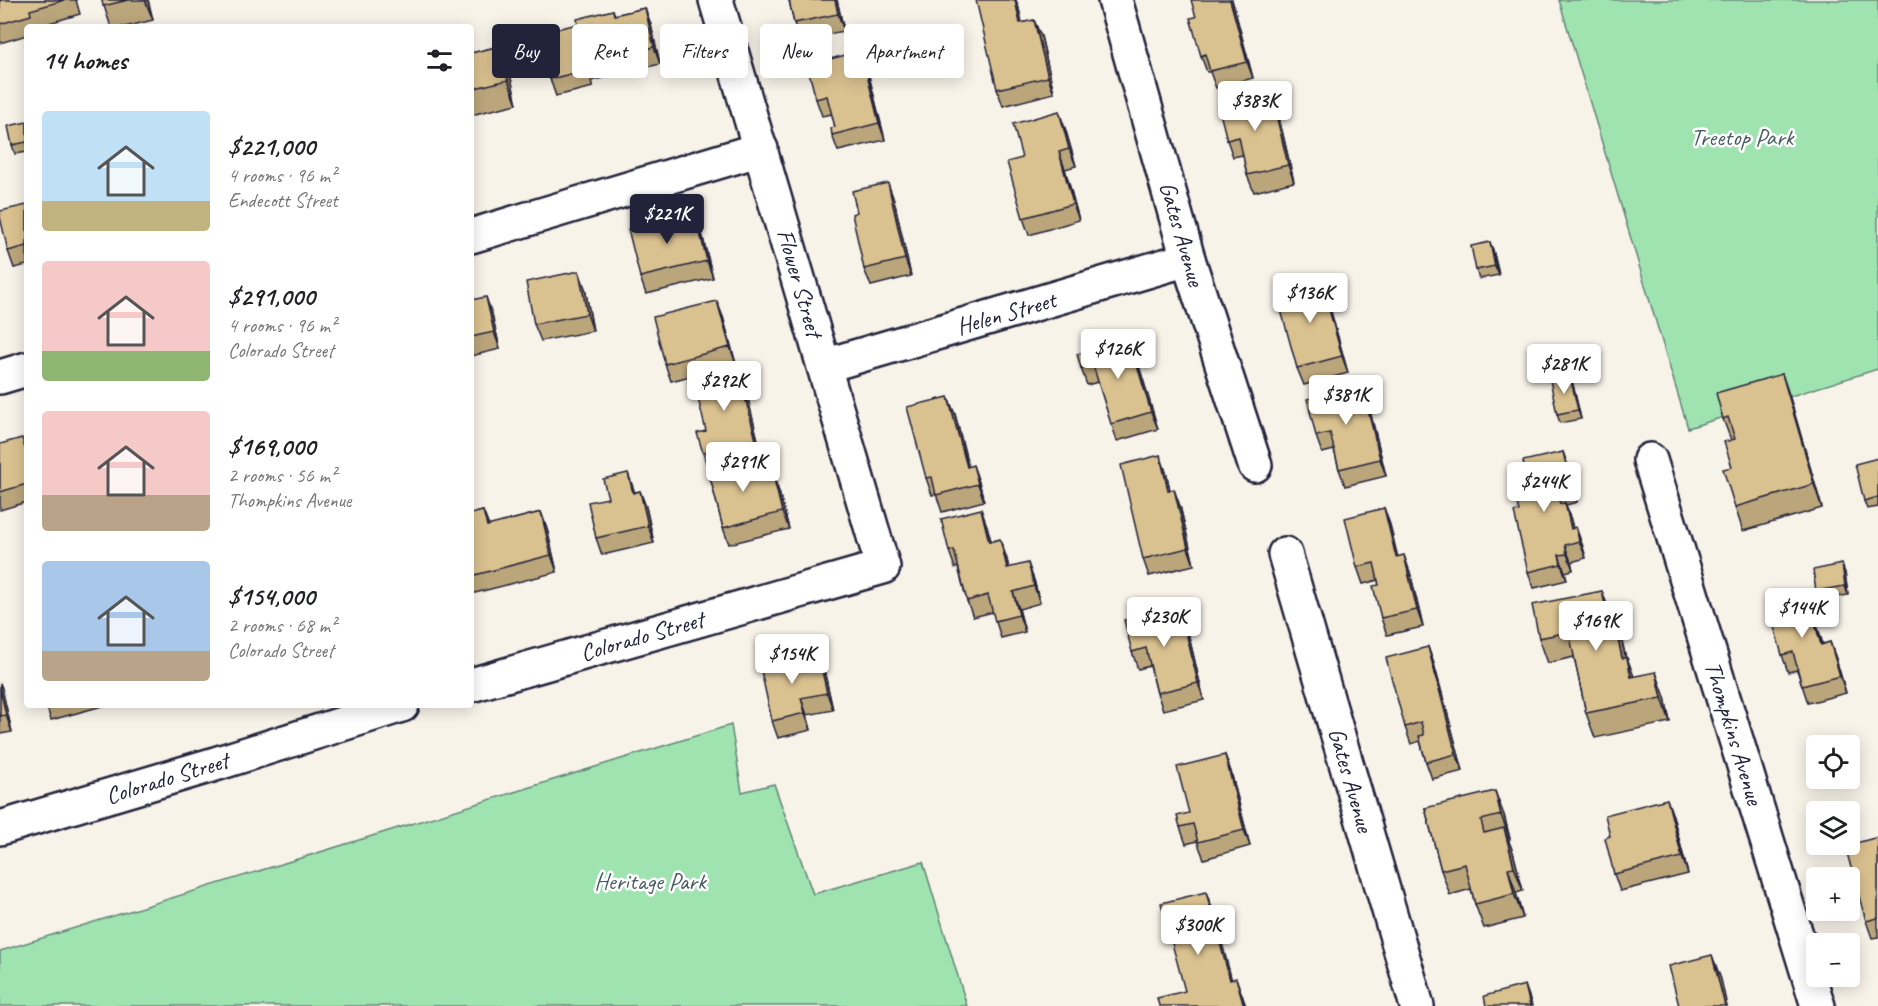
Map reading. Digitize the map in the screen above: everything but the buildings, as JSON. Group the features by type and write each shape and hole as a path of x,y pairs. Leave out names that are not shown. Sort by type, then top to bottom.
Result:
{"street":[{"name":"Flower Street","path":"716,0 883,567"},
{"name":"Gates Avenue","path":"1115,0 1188,259 1255,465"},
{"path":"474,235 761,149"},
{"name":"Helen Street","path":"824,366 1188,259"},
{"path":"0,377 24,370"},
{"name":"Thompkins Avenue","path":"1650,460 1818,1006"},
{"name":"Gates Avenue","path":"1285,554 1418,1006"},
{"name":"Colorado Street","path":"474,684 883,567"},
{"name":"Colorado Street","path":"0,828 392,708"}],"green space":[{"name":"Treetop Park","path":"1559,0 1878,0 1878,369 1688,428"},
{"name":"Heritage Park","path":"731,725 742,792 774,784 813,894 923,862 967,1006 0,1006 0,951"}]}
